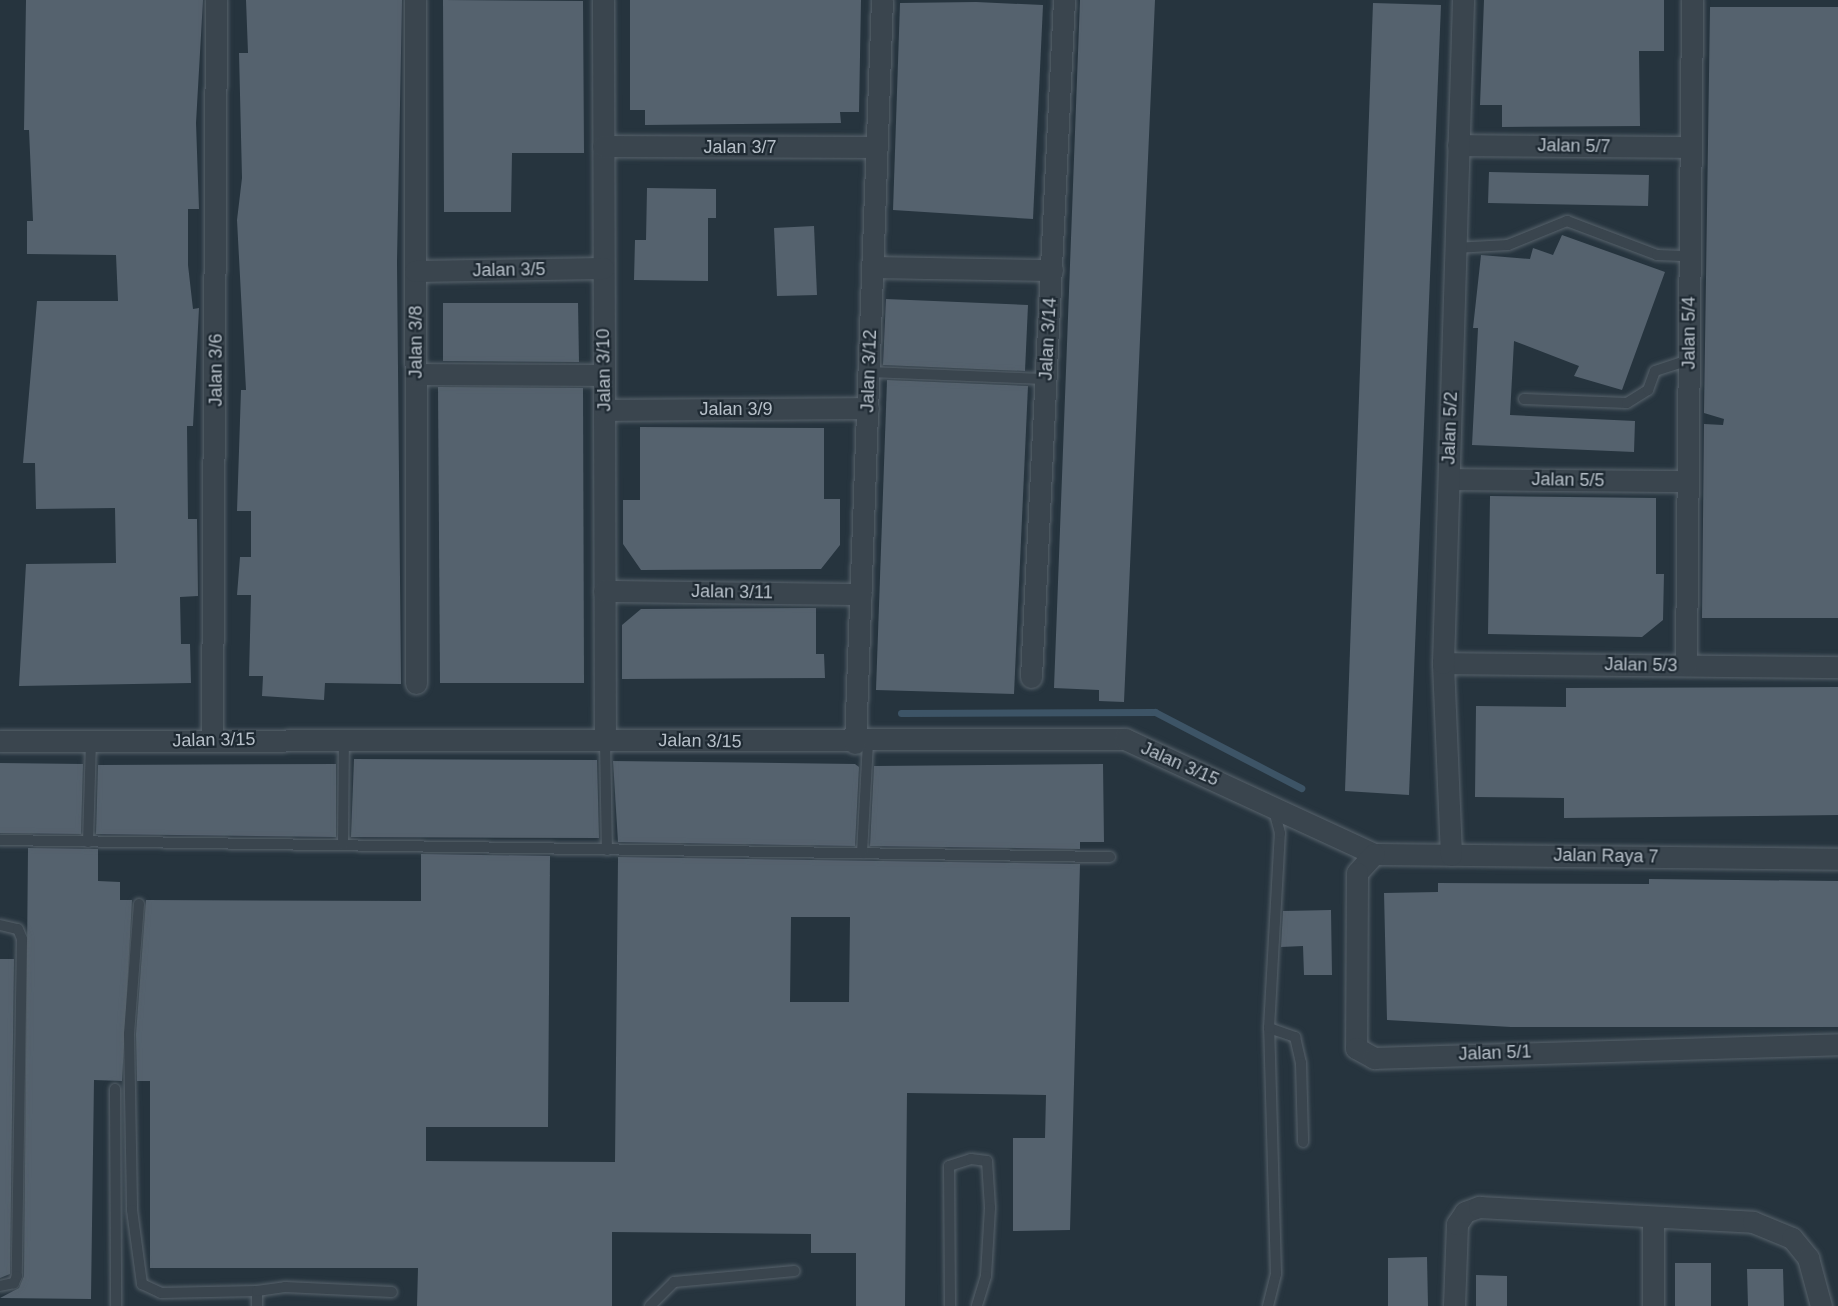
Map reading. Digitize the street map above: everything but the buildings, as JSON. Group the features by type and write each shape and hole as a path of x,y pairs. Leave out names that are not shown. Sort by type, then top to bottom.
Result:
{"street":[{"name":"Jalan 3/6","path":"212,739 216,0"},
{"name":"Jalan 3/8","path":"415,0 416,683"},
{"name":"Jalan 3/10","path":"603,0 605,740"},
{"name":"Jalan 3/12","path":"861,742 861,594 882,0"},
{"name":"Jalan 3/14","path":"1031,677 1064,0"},
{"name":"Jalan 5/2","path":"1451,855 1443,663 1462,0"},
{"name":"Jalan 5/4","path":"1686,665 1692,0"},
{"name":"Jalan 5/7","path":"1458,145 1691,147"},
{"name":"Jalan 3/7","path":"603,146 877,147"},
{"path":"873,267 1052,270"},
{"name":"Jalan 3/5","path":"415,272 603,268"},
{"path":"416,374 604,375"},
{"name":"Jalan 3/9","path":"605,410 868,408"},
{"name":"Jalan 5/5","path":"1449,479 1688,481"},
{"name":"Jalan 3/11","path":"604,591 861,594"},
{"name":"Jalan 5/3","path":"1443,663 1838,667"},
{"name":"Jalan 3/15","path":"0,741 344,739 861,742 1125,739 1374,854"},
{"name":"Jalan Raya 7","path":"1374,854 1838,858"},
{"name":"Jalan 5/1","path":"1374,854 1357,873 1356,1037 1356,1048 1374,1058 1838,1044"},
{"path":"1454,1306 1457,1224 1465,1212 1479,1207 1752,1222 1792,1239 1808,1258 1819,1285 1821,1306"},
{"path":"1653,1217 1653,1306"}],"lane":[{"path":"1455,248 1508,244 1568,221 1657,255 1690,256"},
{"path":"1524,399 1627,403 1648,390 1655,370 1689,360"},
{"path":"868,372 1046,379"},
{"path":"342,845 344,739"},
{"path":"605,740 607,850"},
{"path":"88,842 91,741"},
{"path":"861,742 862,853"},
{"path":"1268,1306 1276,1274 1269,1028 1280,833 1273,807"},
{"path":"0,840 1110,856"},
{"path":"140,904 129,1034 132,1210 142,1284 161,1293 257,1291 285,1287 392,1292"},
{"path":"0,926 18,929 22,939 17,1276 14,1283 0,1286"},
{"path":"1269,1028 1295,1037 1301,1063 1303,1142"},
{"path":"115,1089 116,1306"},
{"path":"950,1306 949,1166 971,1159 987,1161 990,1209 986,1276 977,1306"},
{"path":"650,1306 674,1282 795,1271"},
{"path":"257,1291 257,1306"}],"waterway":[{"path":"901,713 1155,712 1301,788"}]}
